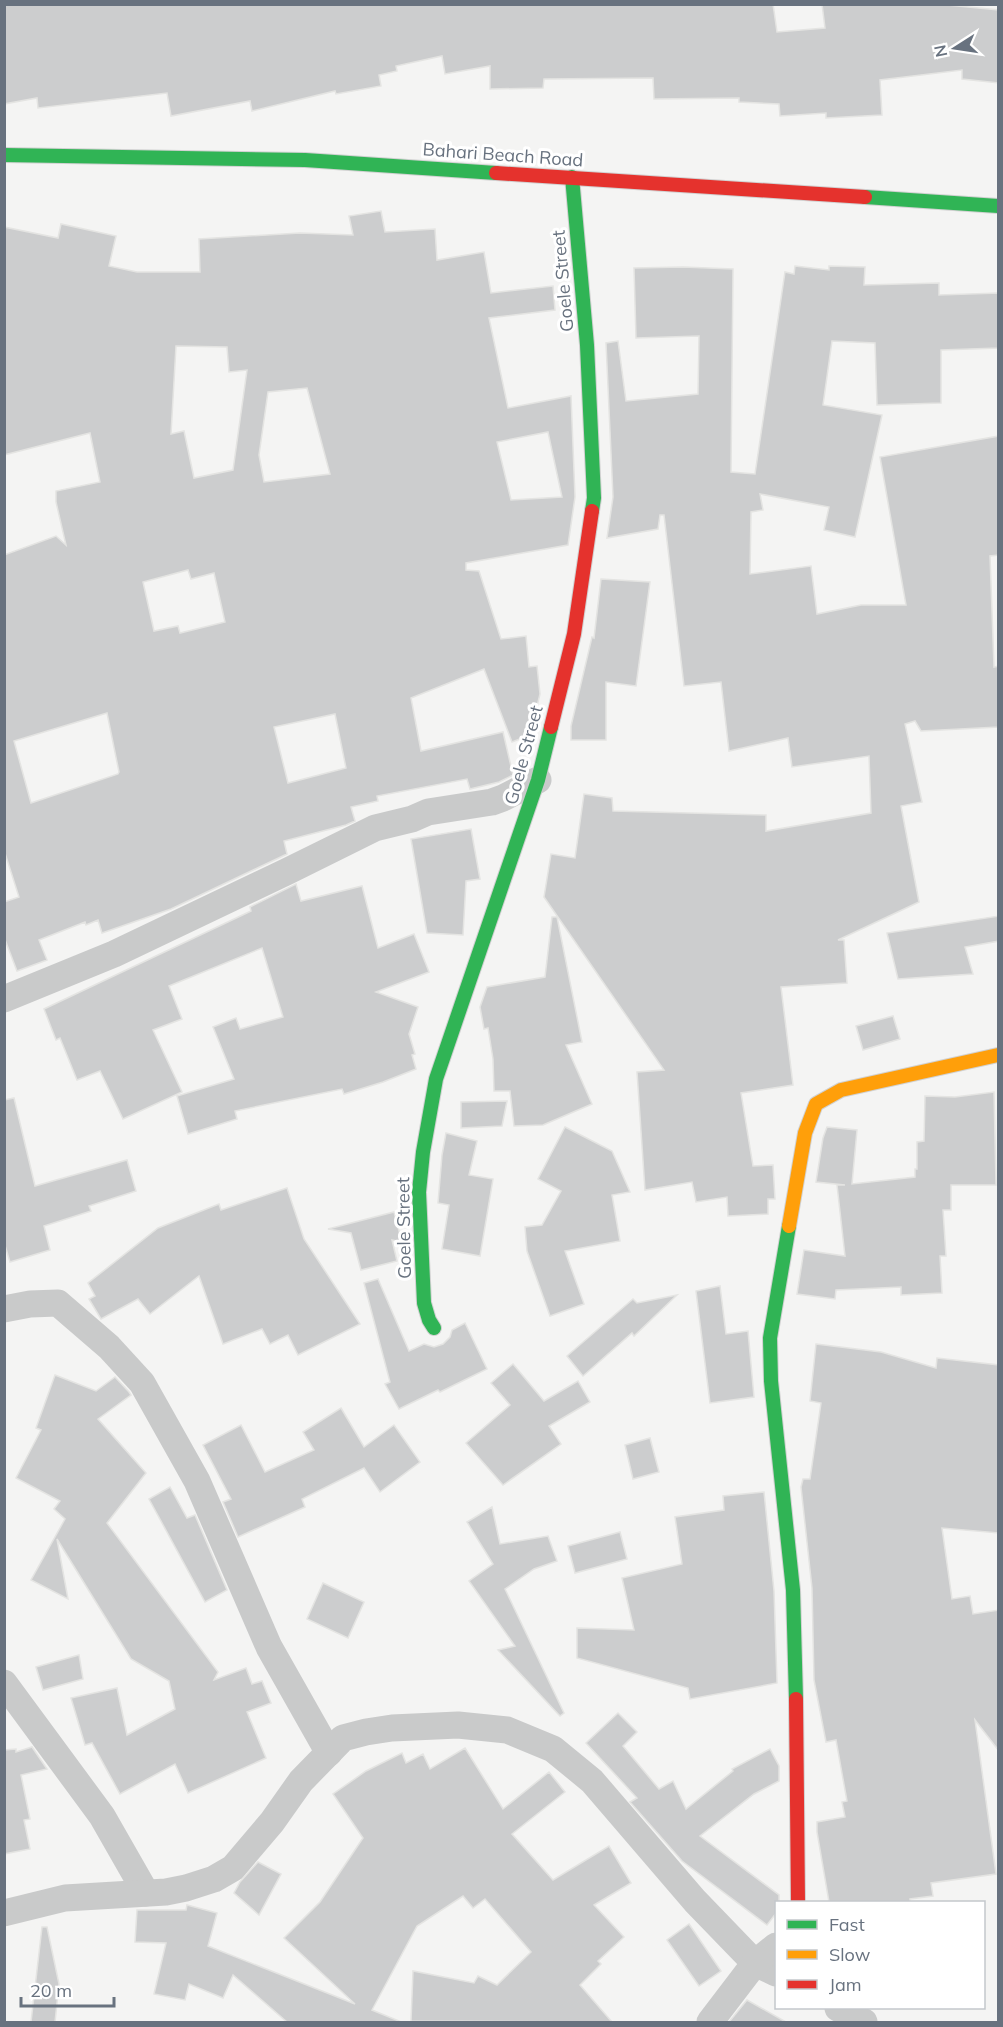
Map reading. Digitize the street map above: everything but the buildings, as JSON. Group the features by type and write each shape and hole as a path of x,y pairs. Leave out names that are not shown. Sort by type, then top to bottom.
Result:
{"street":[{"name":"Bahari Beach Road","path":"4,155 305,160 999,207"},
{"name":"Goele Street","path":"434,1328 424,1303 418,1192 436,1079 538,780 574,634 594,498 587,345 572,177"},
{"path":"4,999 114,954 286,873 375,828 412,819 428,812 492,802 538,780"},
{"path":"798,1901 793,1590 771,1381 770,1338 805,1133 816,1104 841,1090 999,1055"},
{"path":"4,1309 30,1304 58,1304 109,1347 142,1383 196,1481 269,1647 329,1753"},
{"path":"4,1683 102,1816 146,1893"},
{"path":"4,1913 65,1898 186,1888 214,1879 233,1868 272,1822 302,1781 344,1738 392,1728 458,1725 507,1730 553,1749 592,1781 695,1901 766,1968"},
{"path":"710,2022 766,1968 775,1950"},
{"path":"841,2009 864,2022"}],"traffic: fast":[{"path":"4,155 305,160 496,173"},
{"path":"572,177 587,345 594,498 592,511"},
{"path":"865,197 998,206"},
{"path":"434,1328 424,1303 419,1192 423,1152 436,1079 538,780 551,727"},
{"path":"789,1226 770,1338 771,1381 793,1590 796,1699"}],"traffic: slow":[{"path":"789,1226 805,1133 816,1104 841,1090 998,1055"}],"traffic: jam":[{"path":"496,173 865,197"},
{"path":"551,727 574,634 592,511"},
{"path":"796,1699 798,1901"}]}
